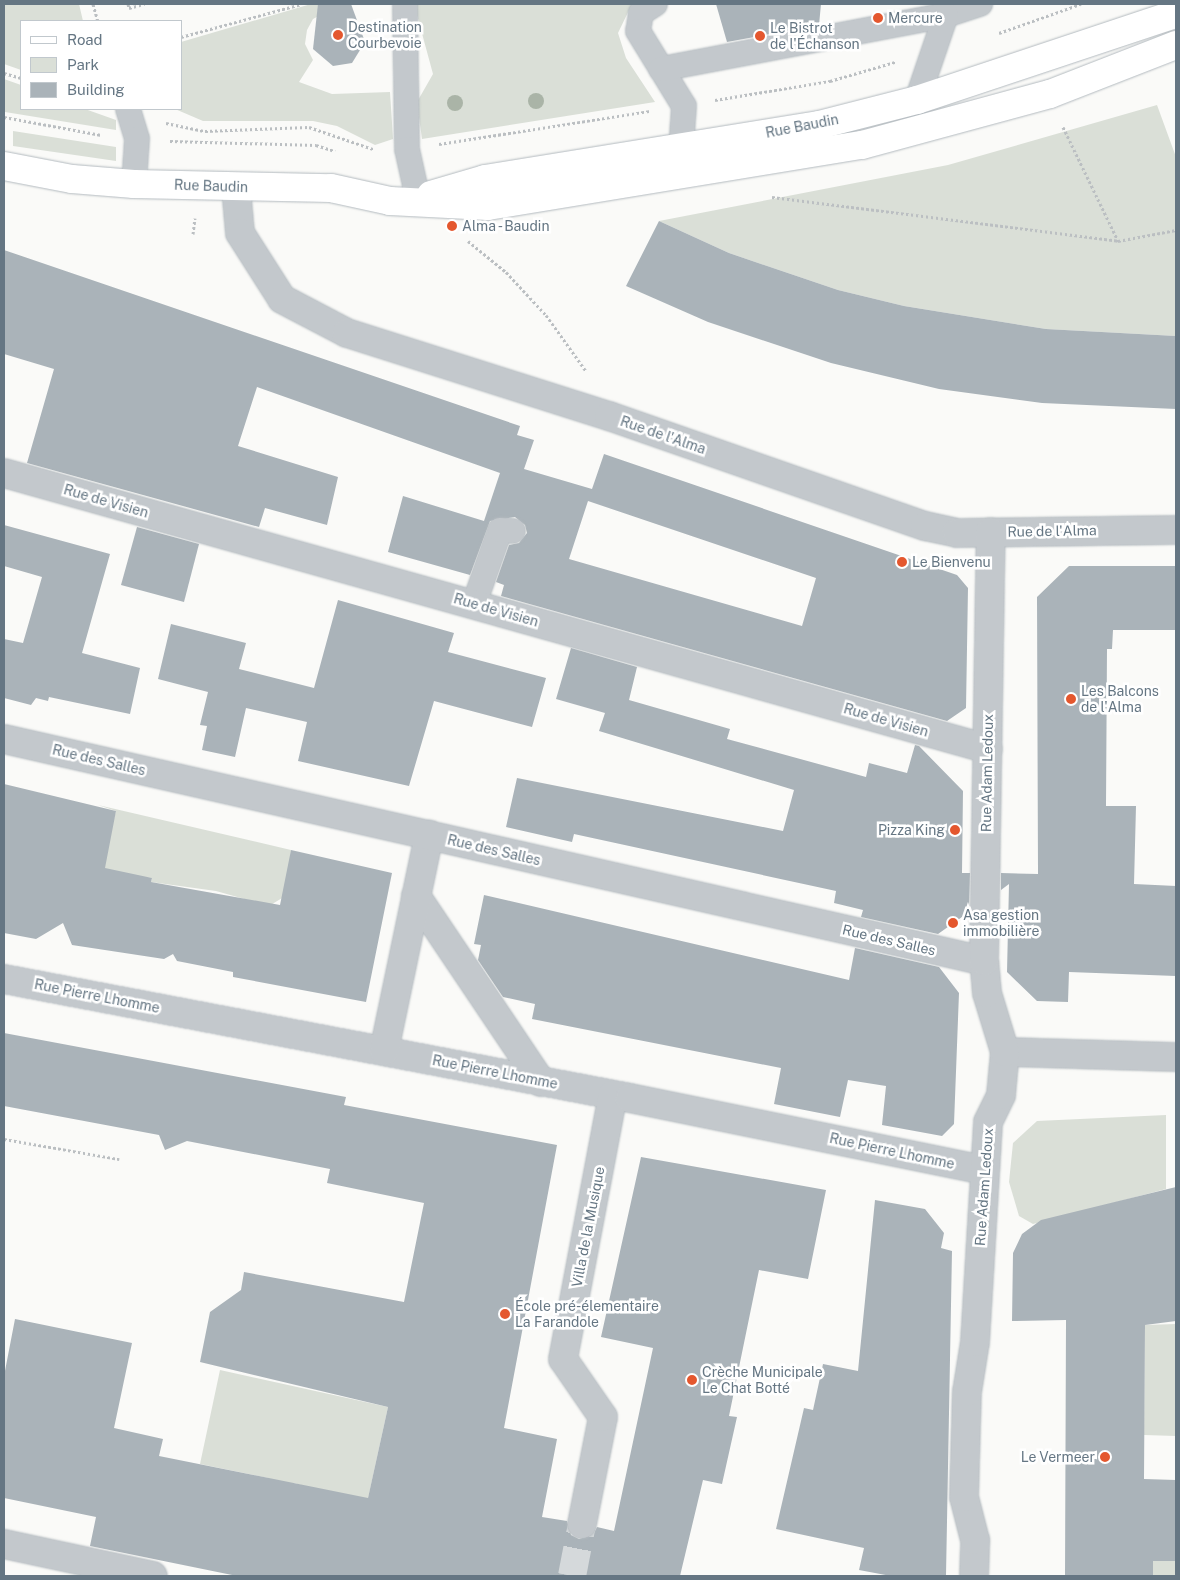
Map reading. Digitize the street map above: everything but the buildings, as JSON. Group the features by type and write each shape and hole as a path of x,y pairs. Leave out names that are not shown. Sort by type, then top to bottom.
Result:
{"main road":[{"name":"Rue Baudin","path":"418,199 485,179 819,124 917,100 1176,14"},
{"name":"Rue Baudin","path":"4,166 72,179 134,184 236,188 331,188 390,201 418,199 488,206 862,145 1050,94 1176,45"}],"street":[{"name":"Rue de l'Alma","path":"236,188 240,233 282,299 347,333 609,416 925,526 957,533 1176,530"},
{"name":"Rue de Visien","path":"4,473 988,749"},
{"name":"Rue Adam Ledoux","path":"974,1576 974,1540 964,1497 968,1392 975,1342 988,1122 1001,1095 1004,1052 987,993 984,961 991,532"},
{"name":"Rue des Salles","path":"4,738 984,961"},
{"path":"384,1051 428,835"},
{"path":"416,896 542,1082"},
{"name":"Rue Pierre Lhomme","path":"4,979 621,1096 985,1170"},
{"path":"1004,1052 1176,1057"},
{"name":"Villa de la Musique","path":"582,1524 603,1417 563,1359 621,1096"},
{"path":"4,1544 153,1576"}],"lane":[{"path":"405,4 407,149 418,199"},
{"path":"656,4 641,13 638,30 684,106 681,148"},
{"path":"661,69 946,15 980,4"},
{"path":"917,100 946,15"},
{"path":"129,112 137,139 134,184"},
{"path":"474,604 500,530 513,531"}],"path":[{"path":"93,4 98,20"},
{"path":"128,4 129,8 144,4"},
{"path":"182,37 302,4"},
{"path":"993,34 1081,4"},
{"path":"129,112 206,130 309,127 379,151 407,149 684,106 830,81 934,51"},
{"path":"4,72 20,78"},
{"path":"1050,94 1118,241"},
{"path":"768,197 1118,241 1176,230"},
{"path":"462,236 506,272 570,345 609,416"},
{"path":"4,1138 119,1159"}],"green space":[{"path":"4,4 79,4 83,20 20,20 20,70 4,64"},
{"path":"311,4 333,4 334,8 313,19 307,30 305,44 313,60 299,82 332,94 390,92 393,139 375,145 337,126 313,121 203,121 177,110 182,110 182,42"},
{"path":"414,4 632,4 618,33 626,58 655,102 422,139 417,102 433,74"},
{"path":"4,79 20,85 20,110 88,110 116,120 116,130 5,112"},
{"path":"1157,105 1176,157 1176,336 1046,329 904,306 838,290 729,253 659,221 948,165"},
{"path":"13,131 116,147 116,161 13,146"},
{"path":"98,805 291,850 287,895 269,906 216,891 151,882 152,878 100,873 116,811"},
{"path":"1166,1115 1166,1189 1033,1224 1019,1216 1009,1182 1013,1143 1037,1121"},
{"path":"1176,1324 1176,1436 1144,1435 1145,1325"},
{"path":"220,1370 388,1407 367,1503 294,1483 291,1493 268,1478 200,1464"},
{"path":"1153,1561 1176,1561 1176,1576 1153,1576"}],"tunnel":[{"path":"572,1576 582,1524"}],"place":[{"name":"Mercure","path":"878,18"},
{"name":"Destination Courbevoie","path":"338,35"},
{"name":"Le Bistrot de l'Échanson","path":"760,36"},
{"name":"Alma - Baudin","path":"452,226"},
{"name":"Le Bienvenu","path":"902,562"},
{"name":"Les Balcons de l'Alma","path":"1071,699"},
{"name":"Pizza King","path":"955,830"},
{"name":"Asa gestion immobilière","path":"953,923"},
{"name":"École pré-élementaire La Farandole","path":"505,1314"},
{"name":"Crèche Municipale Le Chat Botté","path":"692,1380"},
{"name":"Le Vermeer","path":"1105,1457"}]}
